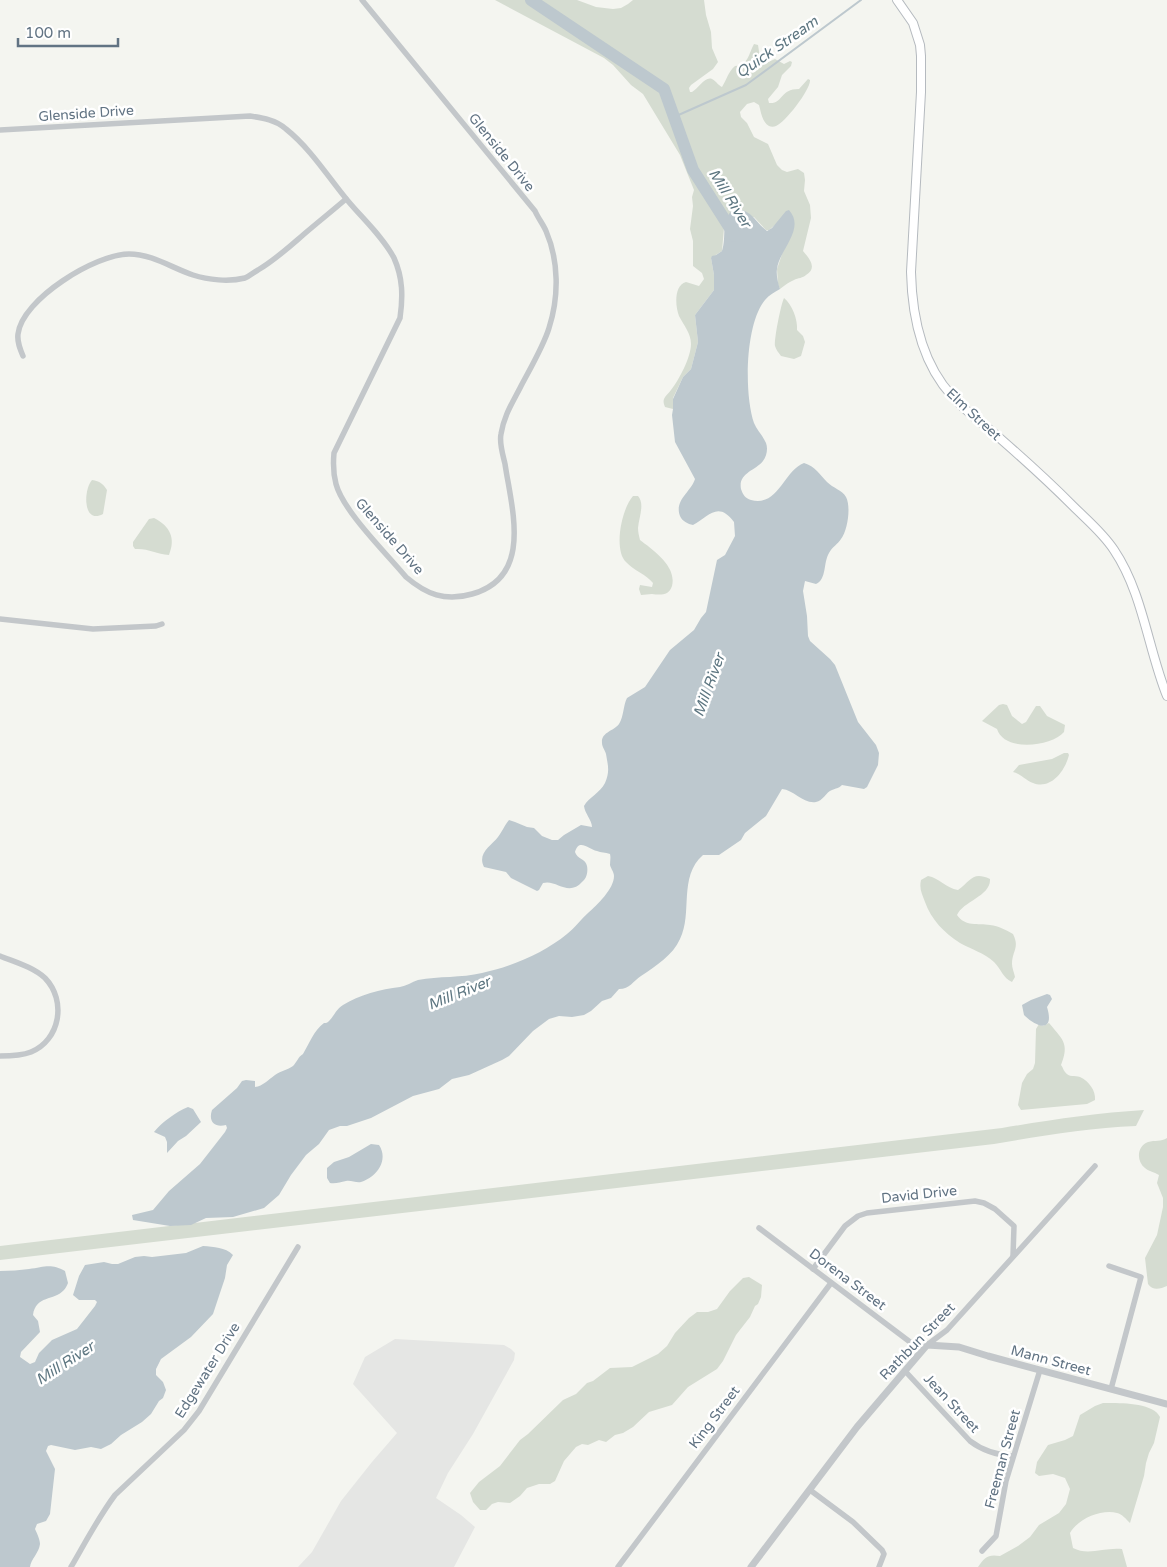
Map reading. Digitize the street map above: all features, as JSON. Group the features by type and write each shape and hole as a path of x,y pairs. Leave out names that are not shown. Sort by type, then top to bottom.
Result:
{"main road":[{"name":"Elm Street","path":"897,0 913,22 920,44 921,56 921,92 911,272 914,316 926,352 938,377 952,397 1044,478 1100,532 1114,549 1124,566 1134,591 1167,696"}],"street":[{"name":"Glenside Drive","path":"0,130 250,116 262,117 286,128 317,162 383,243 393,257 400,279 402,301 400,318 334,453 333,470 336,486 352,514 406,577 416,585 428,592 450,598 464,597 484,591 504,573 514,550 514,525 500,436 506,414 549,329 556,286 555,264 546,232 535,211 362,0"},
{"path":"23,356 19,345 18,333 26,316 39,299 53,287 94,262 109,257 129,254 155,258 194,276 225,281 246,277 274,260 346,199"},
{"path":"0,619 93,629 156,626 162,624"},
{"path":"0,956 41,975 53,990 58,1008 56,1026 49,1039 42,1045 25,1054 0,1056"},
{"name":"Rathbun Street","path":"751,1567 888,1389 924,1348 947,1330 1095,1166"},
{"name":"David Drive","path":"813,1269 845,1226 858,1216 878,1211 965,1202 984,1203 1014,1226 1013,1256"},
{"name":"Dorena Street","path":"759,1228 831,1283 924,1348"},
{"name":"Edgewater Drive","path":"71,1567 115,1495 187,1426 199,1411 298,1247"},
{"path":"1108,1266 1141,1277 1111,1389"},
{"name":"King Street","path":"618,1567 831,1283"},
{"name":"Mann Street","path":"924,1348 959,1347 1167,1404"},
{"name":"Freeman Street","path":"982,1551 996,1536 1006,1481 1040,1370"},
{"name":"Jean Street","path":"905,1371 970,1441 994,1454 1013,1456"},
{"path":"810,1490 853,1522 882,1550 884,1554 879,1567"}],"shaded area":[{"path":"495,0 577,0 596,7 613,9 621,8 633,0 704,0 711,32 712,48 718,62 713,69 691,85 689,88 690,92 707,79 714,80 722,87 733,68 743,64 754,44 758,45 761,64 775,59 784,64 792,62 791,66 782,75 778,87 768,99 769,103 774,103 788,91 799,89 808,79 810,80 806,91 797,105 776,126 771,127 765,122 759,105 754,102 747,104 740,112 741,117 747,123 754,137 768,144 777,165 782,170 787,172 798,169 804,173 804,191 810,205 811,218 803,251 812,266 810,272 780,289 777,269 783,251 775,225 766,230 754,217 724,228 722,251 711,258 714,290 695,315 698,342 691,369 683,377 673,398 673,409 665,407 664,399 684,368 691,344 689,333 679,316 676,302 677,291 686,282 699,286 704,279 702,273 693,266 693,241 690,229 694,190 680,155 643,94 631,85 613,65 604,58"},
{"path":"784,298 794,312 797,330 803,336 805,342 801,356 794,359 781,356 775,346"},
{"path":"92,480 101,483 107,490 103,514 96,516 88,511 86,498"},
{"path":"633,496 638,496 641,503 638,528 640,540 663,559 671,572 672,586 669,592 664,594 641,595 640,585 652,587 653,583 629,565 622,556 620,529 625,510"},
{"path":"154,518 160,521 170,533 172,543 169,555 144,549 135,549 133,546 133,542 149,519"},
{"path":"999,705 1007,705 1012,716 1022,724 1026,722 1036,706 1040,706 1047,716 1065,725 1064,732 1058,737 1039,744 1018,744 1009,741 1001,736 997,729 982,721"},
{"path":"1064,753 1069,755 1061,773 1046,784 1033,783 1013,772 1019,765 1052,759"},
{"path":"928,876 958,890 972,878 979,876 990,879 986,890 960,910 957,915 968,923 996,926 1013,934 1016,946 1012,960 1015,977 1012,982 1006,978 990,959 954,939 934,920 922,894 920,883 921,880"},
{"path":"1049,1023 1058,1033 1065,1046 1061,1065 1068,1075 1080,1077 1086,1081 1093,1090 1095,1100 1087,1104 1021,1110 1018,1105 1022,1083 1027,1074 1033,1069 1035,1063 1036,1029 1039,1024 1043,1026"},
{"path":"1144,1110 1136,1126 1082,1130 994,1144 0,1260 0,1246"},
{"path":"1167,1138 1167,1286 1157,1289 1152,1288 1148,1284 1145,1258 1157,1235 1163,1198 1157,1183 1159,1175 1142,1165 1139,1154 1144,1144"},
{"path":"749,1277 762,1285 761,1297 750,1317 736,1335 717,1369 688,1387 672,1405 649,1412 633,1427 623,1433 615,1435 606,1442 599,1440 588,1445 582,1444 576,1447 564,1461 555,1481 550,1484 539,1484 527,1488 510,1503 498,1502 492,1504 486,1510 480,1510 473,1502 470,1493 479,1482 500,1466 520,1440 563,1400 576,1394 587,1383 593,1381 610,1368 632,1367 658,1354 667,1346 675,1333 689,1318 697,1312 708,1312 717,1309 730,1291 743,1278"},
{"path":"395,1339 504,1345 515,1353 514,1360 473,1434 448,1473 436,1498 475,1527 454,1567 298,1567 312,1552 341,1501 397,1433 353,1384 365,1357"},
{"path":"1103,1403 1126,1403 1143,1406 1150,1408 1160,1417 1130,1523 1119,1514 1104,1512 1084,1519 1070,1533 1073,1548 1079,1550 1122,1549 1127,1567 978,1567 987,1557 992,1555 1000,1556 1018,1546 1030,1537 1039,1525 1059,1513 1066,1504 1070,1489 1065,1478 1053,1474 1039,1476 1035,1473 1037,1462 1048,1445 1073,1436 1080,1415"}],"water":[{"path":"734,209 745,211 767,231 789,210 795,225 777,269 780,289 767,298 758,311 753,325 748,360 749,395 754,423 765,440 767,450 763,461 742,479 741,489 744,496 751,500 760,501 768,498 775,493 797,467 804,463 814,468 827,482 842,493 848,501 847,524 840,541 827,557 822,578 816,584 805,581 803,591 810,641 835,665 858,722 876,745 879,753 878,765 867,787 864,789 842,785 830,791 821,800 816,802 807,801 782,789 766,816 745,833 741,840 719,855 703,855 695,864 688,884 684,929 677,945 664,960 629,986 619,989 611,998 602,1001 584,1015 572,1017 559,1016 549,1019 533,1031 509,1056 502,1060 469,1075 452,1079 439,1089 413,1096 371,1118 329,1130 319,1144 306,1155 279,1195 264,1208 233,1217 206,1218 191,1225 170,1226 133,1220 132,1215 153,1210 169,1191 200,1164 225,1132 226,1125 219,1126 213,1123 211,1118 212,1110 237,1088 242,1081 255,1081 255,1087 293,1066 303,1054 317,1029 324,1023 327,1023 343,1005 363,995 402,986 418,980 482,973 527,958 570,932 600,901 611,886 614,873 610,865 610,854 581,845 575,852 586,864 587,874 578,886 572,888 548,882 543,883 537,891 511,878 506,872 484,867 482,858 509,820 534,828 542,836 552,840 558,840 581,825 592,827 584,806 607,779 608,768 602,739 619,724 627,698 645,687 670,650 694,630 706,612 717,560 725,555 735,536 734,522 728,515 718,511 713,512 693,525 685,522 680,516 679,505 695,479 675,442 672,415 673,399 683,377 691,369 698,342 695,315 714,290 711,258 722,251 725,223"},
{"path":"1047,994 1052,999 1047,1007 1049,1021 1043,1026 1034,1023 1024,1015 1022,1005"},
{"path":"188,1107 193,1109 201,1122 167,1153 165,1137 154,1132 170,1118"},
{"path":"371,1144 379,1145 383,1156 380,1167 372,1176 361,1182 330,1183 327,1178 327,1168 334,1162 349,1157"},
{"path":"203,1246 223,1249 233,1255 227,1265 225,1278 213,1314 191,1337 161,1359 156,1369 156,1375 163,1382 166,1390 163,1398 151,1414 142,1422 101,1449 91,1447 75,1450 48,1446 46,1451 55,1469 50,1514 46,1521 37,1524 35,1529 40,1542 38,1550 30,1567 0,1567 0,1271 47,1266 65,1271 68,1283 65,1289 41,1301 35,1309 33,1315 38,1321 40,1332 21,1352 20,1357 30,1364 35,1362 39,1353 52,1340 77,1329 95,1306 97,1302 95,1300 79,1300 73,1295 85,1265 104,1262 118,1264 135,1257 186,1253"}],"waterway":[{"name":"Mill River","path":"531,0 664,89 693,170 735,236"},
{"name":"Quick Stream","path":"674,117 746,85 861,0"}]}
